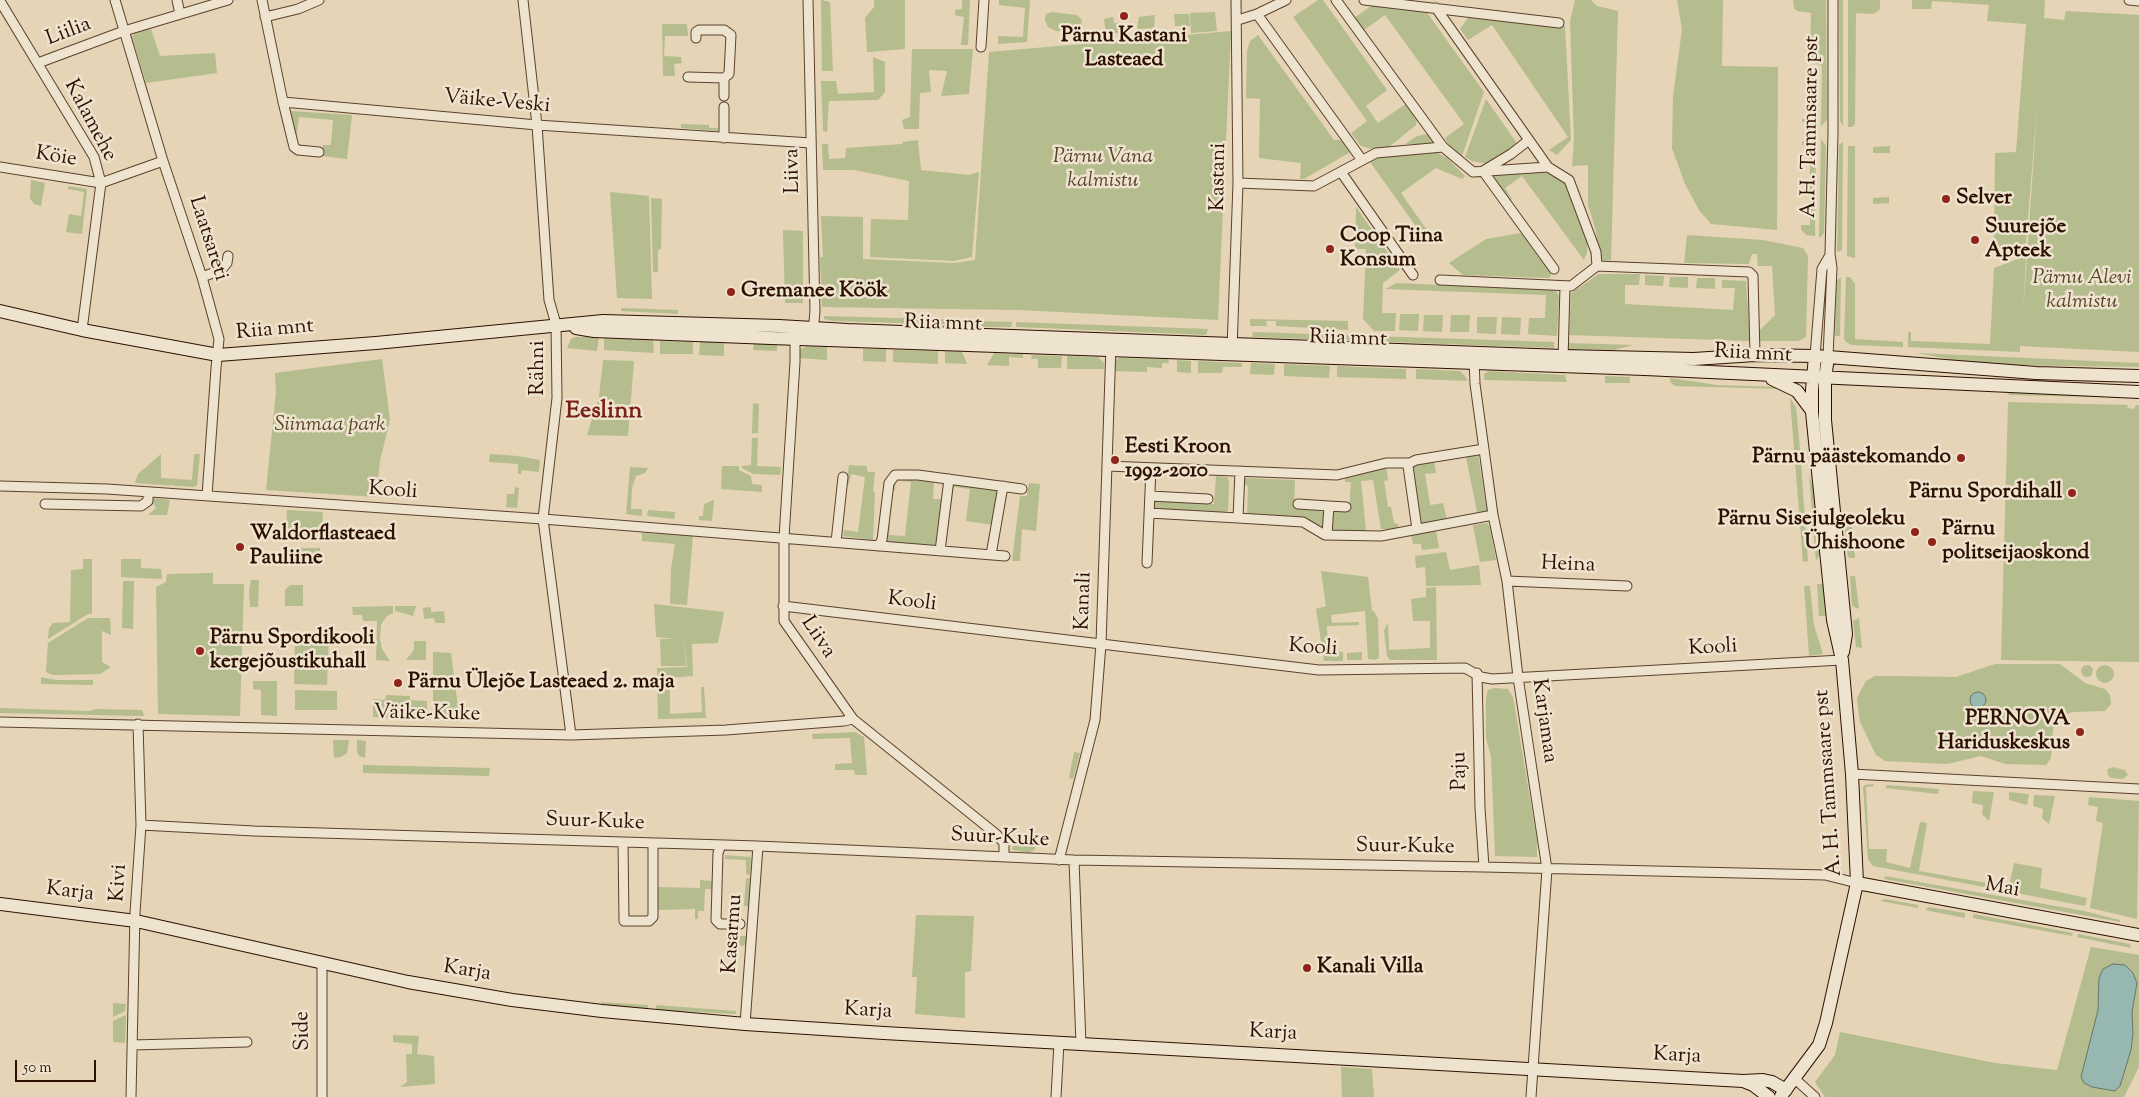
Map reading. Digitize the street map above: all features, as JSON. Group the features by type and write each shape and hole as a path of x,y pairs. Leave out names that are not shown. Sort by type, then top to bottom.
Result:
{"street":[{"name":"Kalamehe","path":"0,0 94,157 101,183 82,330"},
{"name":"Laatsareti","path":"115,0 220,339 207,496"},
{"path":"177,0 180,14"},
{"name":"Liilia","path":"38,63 124,31 228,0"},
{"path":"262,0 294,147 298,150 319,152"},
{"path":"265,17 298,9 319,0"},
{"name":"Liiva","path":"808,0 812,334"},
{"path":"981,47 984,0"},
{"name":"Kastani","path":"1232,349 1238,183 1238,20 1236,0"},
{"path":"1238,20 1257,14 1286,0"},
{"path":"1336,0 1442,147 1473,172 1548,167"},
{"path":"1364,0 1559,23"},
{"name":"A.H. Tammsaare pst","path":"1819,378 1822,269 1830,254 1833,133 1833,0"},
{"path":"2129,0 2139,1"},
{"name":"Rähni","path":"526,1 549,300 556,324 557,398 543,519 571,735"},
{"path":"1436,8 1548,167 1569,180 1596,252 1597,266"},
{"path":"1257,14 1362,160"},
{"path":"688,77 724,78 729,74 731,35 724,30 699,30 696,32 696,38"},
{"path":"724,78 724,96"},
{"name":"Väike-Veski","path":"283,102 537,125 811,143"},
{"path":"724,107 724,138"},
{"path":"1483,171 1529,140"},
{"path":"1238,183 1314,186 1376,153 1442,147"},
{"name":"Köie","path":"0,167 101,183 164,161"},
{"path":"1483,171 1554,269"},
{"path":"1341,172 1413,275"},
{"path":"202,277 221,270 227,264 228,256"},
{"path":"1440,280 1571,286 1597,266 1749,272 1753,276 1755,355"},
{"path":"1563,361 1565,286"},
{"name":"Riia mnt","path":"0,311 82,330 218,355 376,343 556,324 594,331 795,333 1563,361 1763,375 2139,392"},
{"name":"Liiva","path":"795,333 795,362 784,538 784,621 853,718 996,834 1004,843 1004,856"},
{"name":"Kanali","path":"1059,860 1095,720 1101,644 1111,345"},
{"name":"Riia mnt","path":"1563,361 1694,359 1755,355 1821,357 2036,373 2139,376"},
{"name":"Karjamaa","path":"1474,358 1484,449 1507,581 1518,677 1547,869 1531,1097"},
{"path":"1763,375 1797,391 1812,412"},
{"name":"A. H. Tammsaare pst","path":"1783,1094 1814,1054 1824,1030 1857,883 1852,774 1842,660 1833,620 1812,412 1819,378"},
{"name":"A. H. Tammsaare pst","path":"1819,378 1826,427 1846,634 1842,660"},
{"path":"1107,466 1337,475 1386,463 1410,462 1484,449"},
{"path":"1410,462 1408,466 1417,529"},
{"path":"1147,563 1151,468"},
{"path":"1238,518 1240,471"},
{"path":"878,546 882,540 889,482 896,475 949,479 1022,489"},
{"path":"836,542 843,477"},
{"path":"940,551 949,479"},
{"name":"Kooli","path":"0,486 148,492 543,519 1005,556"},
{"path":"992,555 1003,486"},
{"path":"45,504 141,506 148,502 148,492"},
{"path":"1150,496 1208,499"},
{"path":"1298,504 1346,507"},
{"path":"1328,535 1329,506"},
{"path":"1149,513 1303,522 1328,535 1381,536 1494,515"},
{"name":"Heina","path":"1507,581 1627,586"},
{"name":"Kooli","path":"783,606 1319,670 1465,668 1492,679 1842,660"},
{"name":"Paju","path":"1476,674 1480,808 1484,867"},
{"name":"Väike-Kuke","path":"0,722 571,735 726,730 844,721 853,718"},
{"name":"Kivi","path":"131,1097 141,825 138,724"},
{"path":"1852,774 2139,789"},
{"name":"Suur-Kuke","path":"141,825 254,831 758,846 1059,860 1824,875 1857,883"},
{"path":"623,842 623,919 649,921 653,917 652,843"},
{"path":"721,845 718,853 716,920 720,924 740,924"},
{"name":"Kasarmu","path":"745,1024 758,846"},
{"path":"1074,860 1081,1044"},
{"name":"Mai","path":"1857,883 2139,934"},
{"name":"Karja","path":"0,904 136,921 408,982 512,1000 602,1011 745,1024 1060,1043 1768,1081 1783,1094"},
{"name":"Side","path":"322,964 322,1097"},
{"path":"132,1045 247,1042"},
{"path":"1056,1097 1060,1043"},
{"path":"1796,1079 1816,1097"},
{"name":"Karja","path":"1744,1081 1768,1097"}],"green space":[{"path":"821,0 830,2 833,71 822,71"},
{"path":"874,0 905,0 905,49 867,52 865,18 874,7"},
{"path":"962,0 970,0 968,45 961,45 964,17 955,15 955,10 962,9"},
{"path":"999,0 1030,0 1027,42 998,44 998,36 1023,37 1025,8 999,5"},
{"path":"1318,0 1323,0 1387,90 1366,106 1378,123 1407,103 1417,117 1416,125 1389,147 1375,150 1361,146 1351,133 1367,121 1293,17"},
{"path":"1575,0 1591,0 1597,6 1618,11 1611,260 1599,261 1596,231 1588,205 1588,165 1572,166 1574,140 1570,21"},
{"path":"1677,0 1723,0 1722,66 1778,67 1777,230 1711,224 1699,210 1685,184 1672,148 1673,97 1682,29"},
{"path":"1793,0 1826,0 1827,120 1821,126 1822,66 1810,61 1811,13 1797,11 1794,8"},
{"path":"1839,0 1843,0 1843,126 1840,121"},
{"path":"1848,0 1880,0 1880,9 1877,12 1872,14 1856,13 1855,124 1852,127 1848,127"},
{"name":"Pärnu Alevi kalmistu","path":"1912,0 2045,0 2044,18 2064,20 2066,11 2139,15 2139,352 2020,346 2020,352 1908,347 1908,332 1911,332 1911,341 1990,344 1994,268 2026,256 2023,314 2038,95 2026,243 1994,256 1995,153 2016,152 2026,24 1987,21 1989,5 1932,1 1931,9 1912,9"},
{"path":"1374,4 1425,10 1484,92 1462,156 1450,147 1445,138 1464,124 1385,15 1364,30 1354,18"},
{"path":"1052,12 1077,15 1082,20 1081,26 1072,32 1056,31 1048,27 1045,20 1046,14"},
{"path":"1215,12 1217,31 1191,33 1190,13"},
{"path":"1174,14 1189,14 1190,26 1175,26"},
{"path":"1155,15 1154,28 1137,29 1139,17"},
{"path":"1469,16 1565,26 1571,140 1557,155 1549,150 1568,137 1492,25 1468,40 1460,29"},
{"path":"1113,17 1114,23 1123,23 1122,33 1106,33 1104,19"},
{"path":"662,24 687,24 688,36 665,36 664,56 681,57 682,63 674,64 675,76 663,76"},
{"path":"151,29 160,56 215,53 217,73 146,83 132,37 135,32"},
{"name":"Pärnu Vana kalmistu","path":"1231,31 1218,320 1018,310 822,307 820,257 823,257 821,216 863,217 863,259 955,263 975,260 989,52"},
{"path":"1258,35 1334,140 1343,140 1352,151 1304,179 1300,179 1301,163 1259,158 1260,99 1246,98 1247,51 1250,41"},
{"path":"912,49 973,49 969,94 941,96 947,71 929,70 931,92 920,93 919,129 904,129 902,120 910,117"},
{"path":"873,57 885,62 885,92 878,100 829,101 827,132 823,131 821,81 836,81 838,94 874,92"},
{"path":"1812,69 1817,69 1815,126 1807,125 1802,121 1802,119 1811,118"},
{"path":"1486,99 1518,145 1488,164 1472,161 1465,157"},
{"path":"291,111 352,115 347,159 322,156 323,145 331,145 333,120 299,117 296,141 292,129"},
{"path":"681,124 709,125 709,128 718,128 718,131 681,128"},
{"path":"1431,135 1436,144 1405,144 1417,136"},
{"path":"1809,138 1816,138 1815,236 1806,235 1801,229 1801,225 1810,225 1810,146 1802,145 1802,142"},
{"path":"1821,139 1826,146 1824,233 1819,237"},
{"path":"918,140 921,170 969,175 979,172 972,257 954,261 870,257 871,219 908,220 909,181 854,170 823,170 822,144 828,144 829,159 845,158 846,148 902,144 903,142"},
{"path":"1843,142 1842,250 1837,252 1839,145"},
{"path":"1848,146 1855,146 1855,258 1847,256"},
{"path":"1890,146 1890,153 1873,153 1873,147"},
{"path":"1436,152 1447,158 1465,176 1462,179 1436,168 1401,193 1429,233 1428,243 1370,162 1380,157"},
{"path":"1547,171 1567,182 1588,234 1587,253 1584,260 1522,176 1505,188 1512,199 1509,202 1490,174"},
{"path":"31,180 45,183 41,206 34,204 30,198"},
{"path":"68,186 87,189 82,234 66,232 69,214 81,216 84,192 68,189"},
{"path":"610,192 649,196 652,299 617,298"},
{"path":"1889,197 1889,203 1873,204 1873,198"},
{"path":"651,198 662,199 661,249 658,250 658,272 653,272"},
{"path":"1356,207 1400,270 1383,283 1382,313 1396,313 1395,331 1374,331 1363,319 1366,249 1355,249"},
{"path":"783,230 803,231 803,303 785,303"},
{"path":"1521,233 1550,272 1551,276 1549,278 1463,275 1449,263 1486,239"},
{"path":"1687,235 1763,240 1803,248 1808,256 1806,337 1798,341 1758,341 1758,332 1775,315 1772,266 1758,266 1757,254 1752,254 1749,264 1684,263"},
{"path":"1599,274 1640,274 1639,285 1625,285 1625,304 1733,310 1735,288 1722,288 1722,280 1746,281 1750,341 1569,335 1571,293"},
{"path":"1645,275 1664,276 1663,286 1645,285"},
{"path":"1670,277 1688,277 1688,288 1669,287"},
{"path":"1841,277 1840,336 1835,336 1836,281"},
{"path":"1846,277 1850,277 1855,284 1855,339 1903,342 1903,347 1851,345 1846,342 1844,339"},
{"path":"1697,278 1715,278 1715,289 1696,288"},
{"path":"1397,283 1556,291 1559,296 1557,336 1528,334 1529,318 1545,318 1546,295 1385,289"},
{"path":"621,308 678,310 678,314 621,311"},
{"path":"1400,314 1419,314 1418,331 1399,330"},
{"path":"1424,315 1443,315 1442,332 1423,331"},
{"path":"1451,315 1470,315 1469,332 1450,332"},
{"path":"824,316 969,320 969,322 966,325 832,321 824,319"},
{"path":"1477,317 1497,317 1496,334 1477,333"},
{"path":"1502,317 1521,318 1520,335 1501,334"},
{"path":"1250,319 1348,321 1348,330 1276,326 1276,321 1266,321 1267,326 1250,326"},
{"path":"975,321 1012,322 1011,327 978,327"},
{"path":"1016,322 1208,329 1206,335 1016,327"},
{"path":"1253,332 1554,342 1554,348 1252,337"},
{"path":"575,337 599,337 597,351 567,348 571,339"},
{"path":"604,338 653,340 654,353 604,350"},
{"path":"660,341 693,342 693,354 660,354"},
{"path":"700,342 724,342 724,356 699,355"},
{"path":"1568,343 1633,345 1614,350 1568,349"},
{"path":"754,344 777,344 777,351 753,350"},
{"path":"807,346 827,347 827,360 798,358 800,350"},
{"path":"863,349 886,349 886,362 863,361"},
{"path":"893,350 938,351 938,364 893,362"},
{"path":"945,351 962,352 967,364 945,363"},
{"path":"994,353 1023,354 1023,358 1009,357 1009,366 987,365"},
{"path":"1917,353 2139,363 2139,367 1999,365 1964,362"},
{"path":"1032,355 1062,356 1061,368 1038,368 1038,359 1031,359"},
{"path":"1067,356 1098,357 1104,363 1104,369 1067,369"},
{"path":"1119,358 1168,359 1169,363 1162,363 1162,368 1147,367 1147,372 1113,371 1114,361"},
{"name":"Siinmaa park","path":"382,359 390,420 380,461 376,497 266,490 276,392 275,373"},
{"path":"603,360 634,361 628,436 587,435 599,397"},
{"path":"1177,360 1191,361 1191,373 1177,372"},
{"path":"1198,361 1242,363 1242,367 1223,367 1222,373 1198,373"},
{"path":"1251,363 1275,364 1274,375 1250,374"},
{"path":"1284,364 1330,366 1329,378 1284,376"},
{"path":"1337,366 1406,369 1406,379 1337,377"},
{"path":"1416,369 1460,371 1467,381 1416,379"},
{"path":"1489,371 1565,375 1567,382 1484,380 1484,374"},
{"path":"1605,376 1630,377 1630,383 1605,383"},
{"path":"1670,378 1717,385 1777,387 1782,389 1675,386 1671,383"},
{"path":"2011,391 2138,398 2007,395"},
{"path":"1790,398 1796,407 1800,450 1808,561 1803,562"},
{"name":"Pärnu Spordihall","path":"2008,402 2128,405 2127,408 2134,409 2136,405 2139,405 2139,662 2001,660"},
{"path":"753,403 759,404 758,433 752,433"},
{"path":"752,438 758,438 757,466 781,467 780,475 753,474 742,468 742,466 751,465"},
{"path":"1478,453 1487,511 1477,512 1466,457"},
{"path":"161,454 161,478 192,480 194,454 200,454 197,485 194,487 135,483 138,474"},
{"path":"490,454 540,460 539,472 522,470 521,474 518,474 518,464 489,462"},
{"path":"1434,460 1436,473 1425,474 1430,505 1443,503 1447,520 1422,523 1419,522 1410,467 1412,464"},
{"path":"849,465 866,466 868,472 875,472 873,540 843,536 844,530 858,532 865,477 851,474 849,484 846,484"},
{"path":"722,466 739,466 739,470 751,476 752,484 762,485 762,492 721,489"},
{"path":"1386,466 1388,480 1384,481 1388,507 1391,507 1394,523 1398,524 1398,529 1381,529 1373,480 1361,481 1366,531 1332,531 1334,511 1349,511 1351,482 1345,482 1345,475"},
{"path":"630,467 648,468 645,473 636,476 632,488 631,509 642,509 642,516 626,514"},
{"path":"1809,475 1814,489 1820,554 1816,561"},
{"path":"1216,476 1227,477 1229,481 1228,511 1221,513 1153,507 1154,501 1214,504"},
{"path":"899,477 934,480 933,499 942,499 935,546 888,542 886,538 888,522 890,522 889,535 905,536 911,482 896,480 895,490 892,490 893,481"},
{"path":"1245,478 1295,480 1294,507 1325,512 1324,531 1306,519 1247,517 1248,486 1244,484"},
{"path":"954,482 995,488 997,493 993,525 966,521 970,489 954,487 952,497 949,496"},
{"path":"1029,483 1040,484 1036,531 1022,529 1020,561 1012,561 1020,496 1027,496"},
{"path":"515,487 519,488 517,508 506,507 507,494 514,494"},
{"path":"155,498 170,500 167,515 148,515 156,508 151,500"},
{"path":"714,500 712,521 699,520 699,516 703,516 704,504"},
{"path":"287,510 323,512 321,541 286,540"},
{"path":"648,510 675,512 674,519 647,516"},
{"path":"1851,516 1855,558 1848,557 1844,520"},
{"path":"1487,523 1490,527 1496,560 1480,562 1473,525"},
{"path":"1436,531 1439,548 1422,550 1421,544 1413,544 1411,535"},
{"path":"642,533 693,535 687,605 670,604 671,569 675,544 642,541"},
{"path":"286,548 320,548 320,558 284,557"},
{"path":"1446,552 1450,570 1479,565 1481,585 1426,586 1425,567 1416,568 1415,556"},
{"path":"83,559 92,559 92,614 88,614 48,639 49,628 53,623 70,622 71,570 83,569"},
{"path":"121,559 141,559 141,568 161,569 162,579 121,577"},
{"path":"1321,571 1368,577 1372,611 1374,611 1378,619 1379,658 1375,660 1368,659 1365,611 1331,615 1332,623 1359,622 1359,625 1327,626 1328,651 1343,652 1343,661 1324,661 1316,609 1326,606"},
{"name":"Pärnu Spordikooli kergejõustikuhall","path":"213,573 213,584 244,584 240,716 158,714 156,587 166,582 167,574"},
{"path":"1850,576 1855,576 1859,609 1852,606"},
{"path":"251,580 259,580 258,607 250,607 249,591"},
{"path":"123,581 134,581 133,629 122,628"},
{"path":"1817,584 1823,584 1825,616 1819,616"},
{"path":"290,585 303,585 303,606 285,606 285,590"},
{"path":"1804,586 1810,586 1814,625 1823,654 1809,656"},
{"path":"1436,587 1437,660 1390,660 1387,656 1384,630 1388,623 1389,650 1430,648 1430,621 1413,621 1411,599 1426,597 1426,588"},
{"path":"654,604 724,612 718,643 692,644 693,676 670,678 670,714 702,712 701,687 704,687 706,718 658,719 657,668 687,667 684,640 686,666 661,666 660,639 675,639 656,637"},
{"path":"393,606 393,613 387,616 381,624 380,639 382,649 390,661 376,660 377,621 363,621 362,615 353,615 352,607"},
{"path":"395,606 416,606 413,616 395,611"},
{"path":"431,607 431,612 444,611 445,623 435,623 434,618 424,619 423,608"},
{"path":"88,618 110,618 111,635 102,631 102,662 111,667 100,674 53,675 46,672 48,643"},
{"path":"1859,618 1862,648 1856,647 1853,621"},
{"path":"295,636 329,637 327,685 294,684"},
{"path":"414,641 426,641 426,660 406,660 414,650"},
{"path":"433,652 451,653 460,722 433,720"},
{"path":"1362,652 1362,660 1347,660 1347,653"},
{"path":"1995,664 2060,664 2085,683 2105,689 2110,695 2111,704 2105,711 2072,712 2060,717 2053,729 2051,758 2046,765 2005,764 1981,756 1947,764 1885,761 1876,755 1860,722 1858,708 1857,698 1866,681 1875,676 1956,677"},
{"path":"2087,665 2093,671 2087,677 2081,671"},
{"path":"2105,665 2111,668 2114,674 2111,680 2105,683 2099,680 2096,674 2099,668"},
{"path":"41,677 56,680 93,680 93,685 41,684"},
{"path":"253,681 277,681 277,716 261,715 261,690 253,689"},
{"path":"1494,688 1508,689 1513,697 1537,840 1537,857 1495,856 1491,756 1486,738 1486,698 1488,690"},
{"path":"295,690 337,691 337,710 295,710"},
{"path":"386,695 410,696 410,700 427,701 427,720 373,717 373,699 385,700"},
{"path":"0,708 89,711 96,709 142,710 144,716 0,713"},
{"path":"855,732 864,737 867,775 855,775 854,770 835,770 835,764 852,763 850,738 813,739 812,734"},
{"path":"333,740 349,740 347,753 341,757 334,758"},
{"path":"357,740 366,741 365,758 359,756 357,752"},
{"path":"1074,752 1080,753 1073,779 1069,778"},
{"path":"363,765 490,768 489,776 363,773"},
{"path":"2112,767 2125,770 2128,775 2123,779 2111,778 2107,770"},
{"path":"1873,784 1874,786 1866,787 1869,849 1887,849 1886,862 1910,868 1920,822 1927,823 1919,871 2009,887 2014,863 2042,868 2040,888 2087,898 2085,906 1873,866 1868,859 1863,787"},
{"path":"1887,785 1939,789 1938,794 1885,788"},
{"path":"1973,791 1994,792 1989,821 1982,814 1983,805 1972,803"},
{"path":"2009,792 2029,794 2027,805 2009,800"},
{"path":"2034,795 2055,796 2049,824 2042,818 2043,809 2033,806"},
{"path":"2089,797 2139,801 2137,919 2090,908 2103,823 2096,821 2098,807 2088,805"},
{"path":"1018,835 1038,843 1034,850 1029,853 1013,850 1012,848"},
{"path":"725,855 751,857 750,875 746,874 746,860 725,859"},
{"path":"1885,876 2084,911 2120,920 2120,922 1884,879"},
{"path":"746,878 750,878 749,906 744,906"},
{"path":"700,880 714,881 713,889 705,889 704,911 698,911 698,919 695,919 695,909 658,910 658,887 700,888"},
{"path":"1885,899 1918,905 1918,908 1880,901"},
{"path":"1929,907 1965,913 1965,918 1925,910"},
{"path":"1973,914 2073,933 2072,936 1973,918"},
{"path":"916,915 974,916 971,971 965,972 965,1018 915,1014 917,977 912,977"},
{"path":"2078,934 2130,944 2131,948 2077,937"},
{"path":"735,936 747,936 747,943 743,946 736,945"},
{"path":"2091,947 2139,955 2139,1067 2124,1097 1825,1097 1815,1082 1835,1055 1840,1032 1995,1063 2057,1070"},
{"path":"601,1002 648,1005 648,1009 601,1005"},
{"path":"113,1003 126,1004 125,1011 113,1017"},
{"path":"656,1005 736,1011 736,1014 656,1010"},
{"path":"126,1015 125,1043 113,1042 113,1021"},
{"path":"393,1035 419,1036 417,1054 434,1056 435,1084 400,1087 407,1082 406,1054 412,1054 412,1044 393,1042"},
{"path":"1341,1067 1372,1069 1374,1097 1342,1097"}],"water":[{"path":"1978,692 1984,694 1986,700 1984,706 1978,708 1972,706 1970,700 1972,694"},
{"path":"2113,964 2125,965 2133,973 2137,983 2132,1012 2133,1034 2131,1050 2120,1086 2115,1091 2092,1087 2084,1083 2081,1077 2098,1010 2099,978 2103,969"}],"place":[{"name":"Pärnu Kastani Lasteaed","path":"1124,16"},
{"name":"Selver","path":"1946,199"},
{"name":"Suurejõe Apteek","path":"1975,240"},
{"name":"Coop Tiina Konsum","path":"1330,249"},
{"name":"Gremanee Köök","path":"731,292"},
{"name":"Pärnu päästekomando","path":"1961,458"},
{"name":"Eesti Kroon 1992-2010","path":"1115,460"},
{"name":"Pärnu Spordihall","path":"2072,493"},
{"name":"Pärnu Sisejulgeoleku Ühishoone","path":"1915,532"},
{"name":"Pärnu politseijaoskond","path":"1932,542"},
{"name":"Waldorflasteaed Pauliine","path":"240,547"},
{"name":"Pärnu Spordikooli kergejõustikuhall","path":"200,651"},
{"name":"Pärnu Ülejõe Lasteaed 2. maja","path":"398,683"},
{"name":"PERNOVA Hariduskeskus","path":"2080,732"},
{"name":"Kanali Villa","path":"1307,968"}],"district":[{"name":"Eeslinn","path":"604,413"}]}
